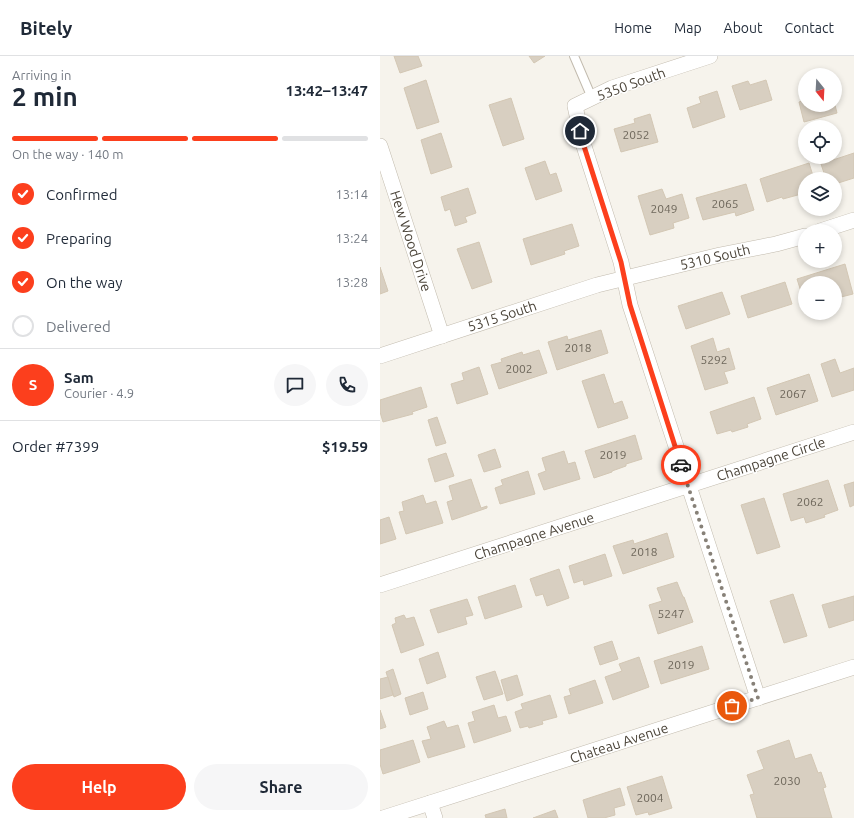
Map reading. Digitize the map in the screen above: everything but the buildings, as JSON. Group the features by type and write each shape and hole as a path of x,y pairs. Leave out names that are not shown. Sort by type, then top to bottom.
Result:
{"street":[{"name":"5350 South","path":"624,279 621,262 583,143 575,106 612,88 710,56"},
{"name":"Hew Wood Drive","path":"380,146 442,336"},
{"path":"842,224 854,220"},
{"name":"5310 South","path":"624,279 700,259 776,244 798,238"},
{"name":"5315 South","path":"380,356 597,285 624,279"},
{"path":"624,279 630,305 758,698"},
{"name":"Champagne Circle","path":"688,486 854,432"},
{"name":"Champagne Avenue","path":"380,585 688,486"},
{"name":"Chateau Avenue","path":"383,818 854,667"},
{"path":"430,803 435,818"}],"lane":[{"path":"574,56 592,98"}],"way so far":[{"path":"681,465 758,698 732,706"}],"route":[{"path":"580,131 621,262 630,305 681,465"}]}
